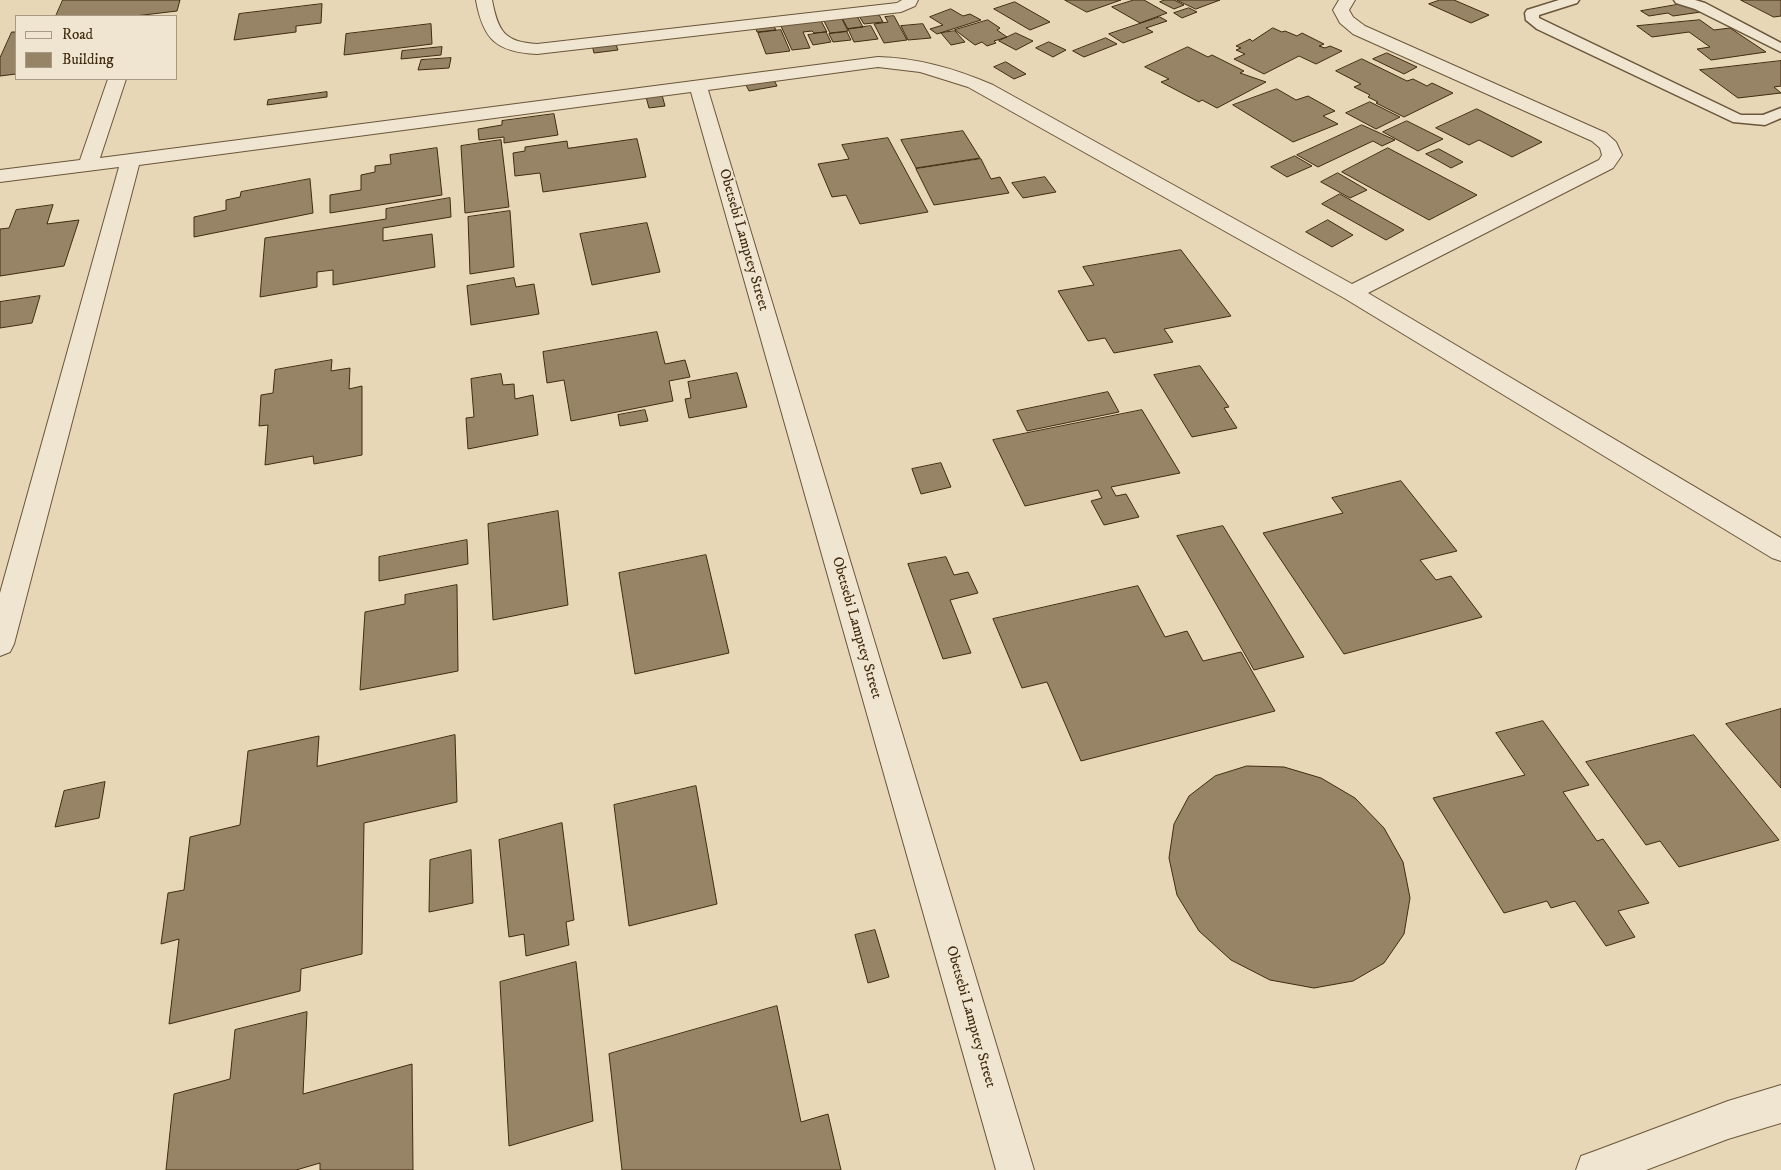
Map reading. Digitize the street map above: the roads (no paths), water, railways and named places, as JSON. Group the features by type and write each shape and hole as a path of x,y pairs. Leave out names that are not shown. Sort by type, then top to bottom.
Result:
{"street":[{"path":"484,0 486,12 497,38 505,44 521,49 537,49 901,7 909,3 910,0"},
{"path":"1347,0 1341,10 1342,15 1359,30 1599,138 1610,146 1612,155 1606,164 1352,293"},
{"path":"0,176 698,87 878,62 916,66 960,78 988,89 1352,293 1781,551"},
{"path":"88,165 117,80"},
{"name":"Obetsebi Lamptey Street","path":"698,87 1014,1170"},
{"path":"0,644 5,605 131,160"},
{"path":"1595,1170 1728,1120 1781,1104"}],"lane":[{"path":"1572,0 1532,13 1533,20 1738,119 1765,120 1781,112"},
{"path":"1681,0 1700,6 1781,48"}]}
